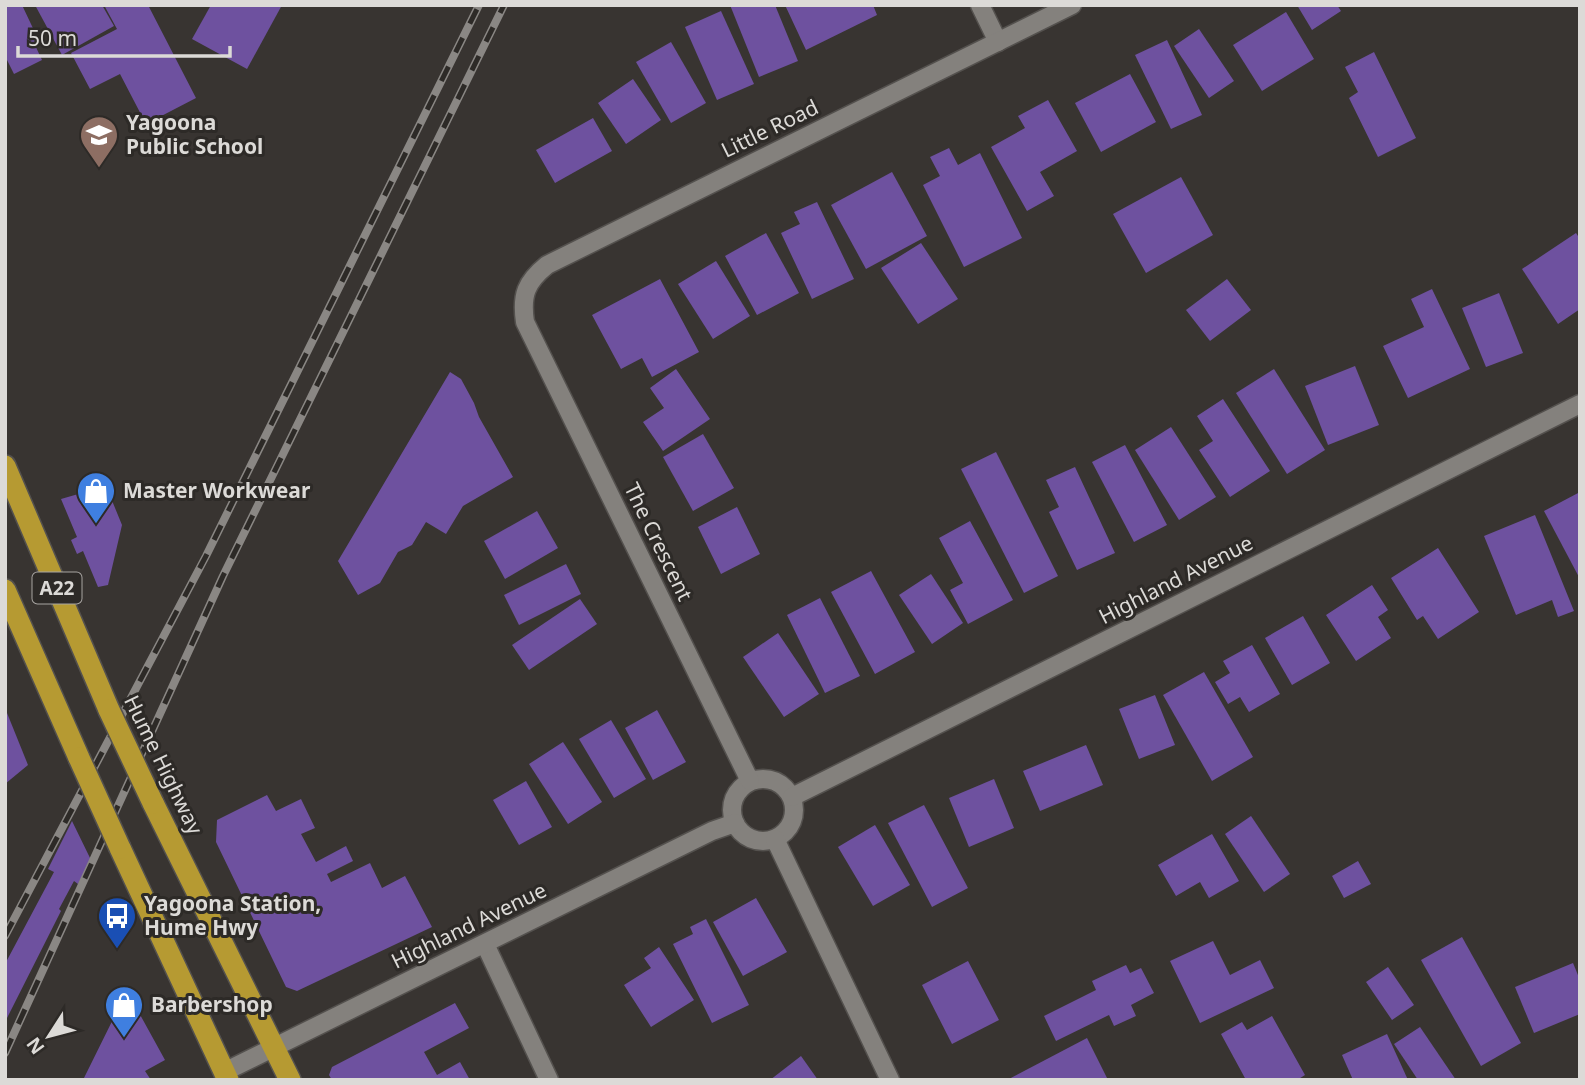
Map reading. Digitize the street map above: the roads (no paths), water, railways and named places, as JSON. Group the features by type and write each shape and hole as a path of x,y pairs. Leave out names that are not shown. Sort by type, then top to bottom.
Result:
{"highway":[{"name":"Hume Highway","path":"5,466 109,710 290,1080"},
{"name":"A22","path":"5,590 79,758 226,1076"}],"street":[{"path":"981,5 998,42"},
{"name":"Little Road","path":"525,322 523,305 526,289 535,275 547,264 1072,5"},
{"name":"The Crescent","path":"525,322 750,781"},
{"name":"Highland Avenue","path":"792,797 1580,404"},
{"path":"769,779 779,783 792,797 794,807 790,826 775,839 766,841 748,837 735,823 732,804 741,787 750,781 769,779"},
{"name":"Highland Avenue","path":"226,1076 275,1047 712,831 735,823"},
{"path":"775,839 890,1080"},
{"path":"485,944 549,1080"}],"railway":[{"path":"5,936 206,556 479,5"},
{"path":"5,1053 223,576 504,5"}],"place":[{"name":"Yagoona Public School","path":"99,169"},
{"name":"Master Workwear","path":"96,525"},
{"name":"Yagoona Station, Hume Hwy","path":"117,950"},
{"name":"Barbershop","path":"124,1039"}]}
